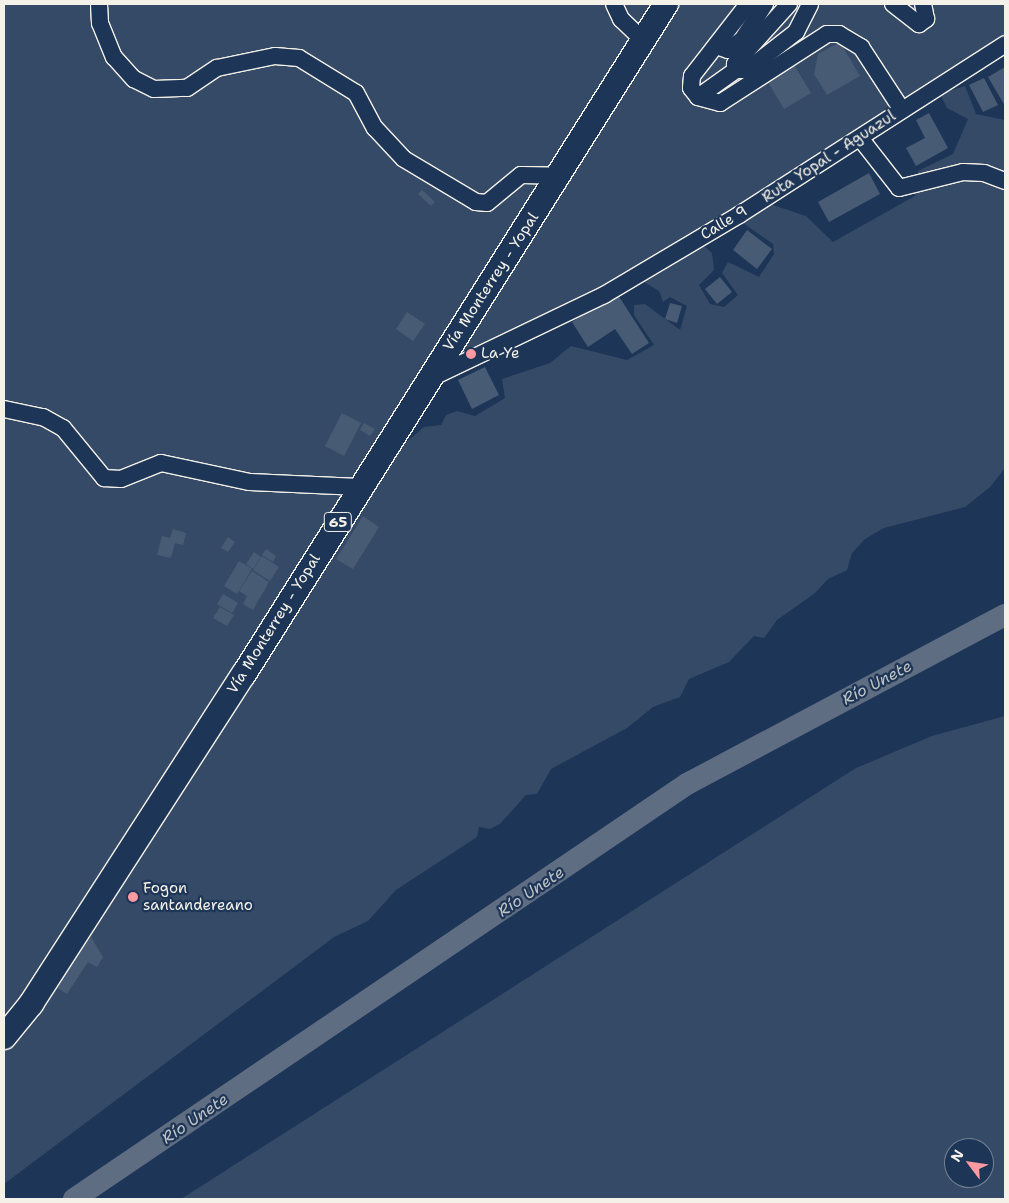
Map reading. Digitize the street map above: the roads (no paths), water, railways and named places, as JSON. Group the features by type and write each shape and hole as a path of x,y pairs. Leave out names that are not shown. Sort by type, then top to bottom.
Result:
{"highway":[{"name":"Vía Monterrey - Yopal","path":"4,1037 37,996 430,378"}],"street":[{"path":"99,4 100,24 114,57 134,79 154,89 187,88 216,68 267,57 299,58 356,93 375,128 404,159 476,202 487,203 521,175 560,176"},
{"path":"614,4 621,20 643,40"},
{"path":"430,378 560,176 666,4"},
{"path":"748,4 692,76 692,88 698,97 720,103 827,34 839,34 861,47 902,110"},
{"path":"716,46 728,50 742,40 765,4"},
{"path":"736,70 735,64 789,4"},
{"path":"698,97 736,70 747,70 796,32 810,4"},
{"path":"893,4 919,24 926,19 923,4"},
{"name":"Ruta Yopal - Aguazul","path":"430,378 604,295 860,138 1005,44"},
{"path":"860,138 899,188 962,172 984,173 1005,180"},
{"path":"4,409 43,417 63,428 104,478 121,478 161,462 250,482 359,487"}],"waterway":[{"name":"Río Unete","path":"74,1199 687,784 1005,615"}],"place":[{"name":"La Ye","path":"471,354"},
{"name":"Fogon santandereano","path":"133,897"}]}
